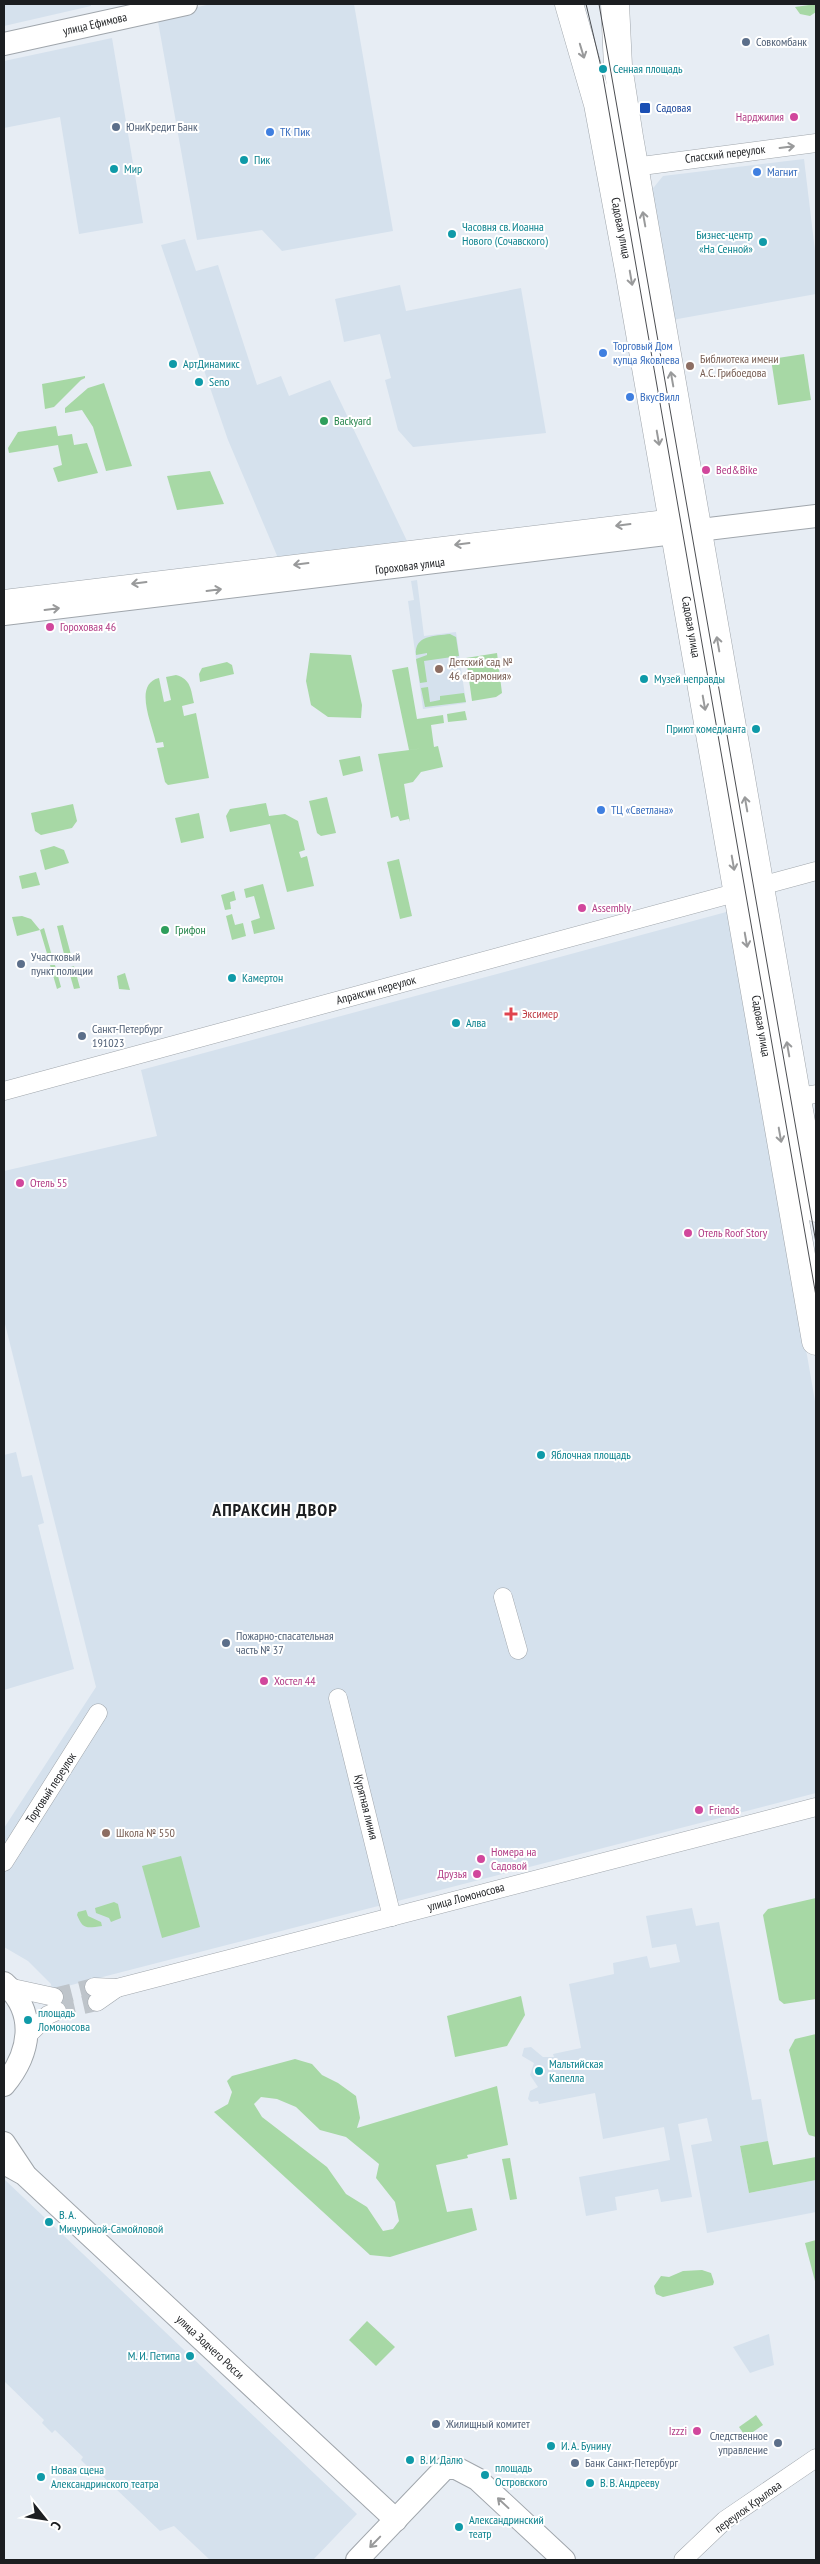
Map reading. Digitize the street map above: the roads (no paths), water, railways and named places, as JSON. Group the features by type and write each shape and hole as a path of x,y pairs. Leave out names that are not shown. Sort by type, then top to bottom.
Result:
{"main road":[{"name":"Садовая улица","path":"570,4 598,104 685,527 749,889 796,1097 816,1208"},
{"name":"Садовая улица","path":"615,6 618,66 685,527"},
{"name":"Садовая улица","path":"796,1097 816,1341"}],"street":[{"name":"улица Ефимова","path":"4,44 186,4"},
{"name":"Спасский переулок","path":"634,166 816,143"},
{"name":"Гороховая улица","path":"4,614 685,527 816,508"},
{"name":"Гороховая улица","path":"4,599 658,520 685,527 816,516"},
{"name":"Апраксин переулок","path":"4,1092 816,871"},
{"path":"503,1597 518,1650"},
{"name":"Курятная линия","path":"338,1698 392,1917"},
{"name":"Торговый переулок","path":"4,1862 98,1713"},
{"name":"улица Ломоносова","path":"96,1994 816,1806"},
{"path":"6,1985 55,2004 48,2016 28,2034"},
{"path":"4,2086 16,2070 25,2051 28,2034 23,2010 6,1985"},
{"name":"улица Зодчего Росси","path":"4,2143 24,2174"},
{"name":"улица Зодчего Росси","path":"4,2163 24,2174 396,2520"},
{"name":"переулок Крылова","path":"683,2560 725,2520 816,2458"},
{"path":"357,2560 445,2468 456,2468 477,2478 564,2560"}],"tunnel":[{"path":"54,1997 94,1987"},
{"path":"57,2011 97,2002"}],"tram line":[{"path":"586,4 602,71 816,1296"},
{"path":"599,4 816,1243"}],"place":[{"name":"Совкомбанк","path":"746,42"},
{"name":"Сенная площадь","path":"603,69"},
{"name":"Садовая","path":"645,108"},
{"name":"Нарджилия","path":"794,117"},
{"name":"ЮниКредит Банк","path":"116,127"},
{"name":"ТК Пик","path":"270,132"},
{"name":"Пик","path":"244,160"},
{"name":"Мир","path":"114,169"},
{"name":"Магнит","path":"757,172"},
{"name":"Часовня св. Иоанна Нового (Сочавского)","path":"452,234"},
{"name":"Бизнес-центр «На Сенной»","path":"763,242"},
{"name":"Торговый Дом купца Яковлева","path":"603,353"},
{"name":"АртДинамикс","path":"173,364"},
{"name":"Библиотека имени А.С. Грибоедова","path":"690,366"},
{"name":"Seno","path":"199,382"},
{"name":"ВкусВилл","path":"630,397"},
{"name":"Backyard","path":"324,421"},
{"name":"Bed&Bike","path":"706,470"},
{"name":"Гороховая 46","path":"50,627"},
{"name":"Детский сад № 46 «Гармония»","path":"439,669"},
{"name":"Музей неправды","path":"644,679"},
{"name":"Приют комедианта","path":"756,729"},
{"name":"ТЦ «Светлана»","path":"601,810"},
{"name":"Assembly","path":"582,908"},
{"name":"Грифон","path":"165,930"},
{"name":"Участковый пункт полиции","path":"21,964"},
{"name":"Камертон","path":"232,978"},
{"name":"Эксимер","path":"511,1014"},
{"name":"Алва","path":"456,1023"},
{"name":"Санкт-Петербург 191023","path":"82,1036"},
{"name":"Отель 55","path":"20,1183"},
{"name":"Отель Roof Story","path":"688,1233"},
{"name":"Яблочная площадь","path":"541,1455"},
{"name":"Пожарно-спасательная часть № 37","path":"226,1643"},
{"name":"Хостел 44","path":"264,1681"},
{"name":"Friends","path":"699,1810"},
{"name":"Школа № 550","path":"106,1833"},
{"name":"Номера на Садовой","path":"481,1859"},
{"name":"Друзья","path":"477,1874"},
{"name":"площадь Ломоносова","path":"28,2020"},
{"name":"Мальтийская Капелла","path":"539,2071"},
{"name":"В. А. Мичуриной-Самойловой","path":"49,2222"},
{"name":"М. И. Петипа","path":"190,2356"},
{"name":"Жилищный комитет","path":"436,2424"},
{"name":"Izzzi","path":"697,2431"},
{"name":"Следственное управление","path":"778,2443"},
{"name":"И. А. Бунину","path":"551,2446"},
{"name":"В. И. Далю","path":"410,2460"},
{"name":"Банк Санкт-Петербург","path":"575,2463"},
{"name":"площадь Островского","path":"485,2475"},
{"name":"Новая сцена Александринского театра","path":"41,2477"},
{"name":"В. В. Андрееву","path":"590,2483"},
{"name":"Александринский театр","path":"459,2527"}],"district":[{"name":"АПРАКСИН ДВОР","path":"275,1510"}]}
